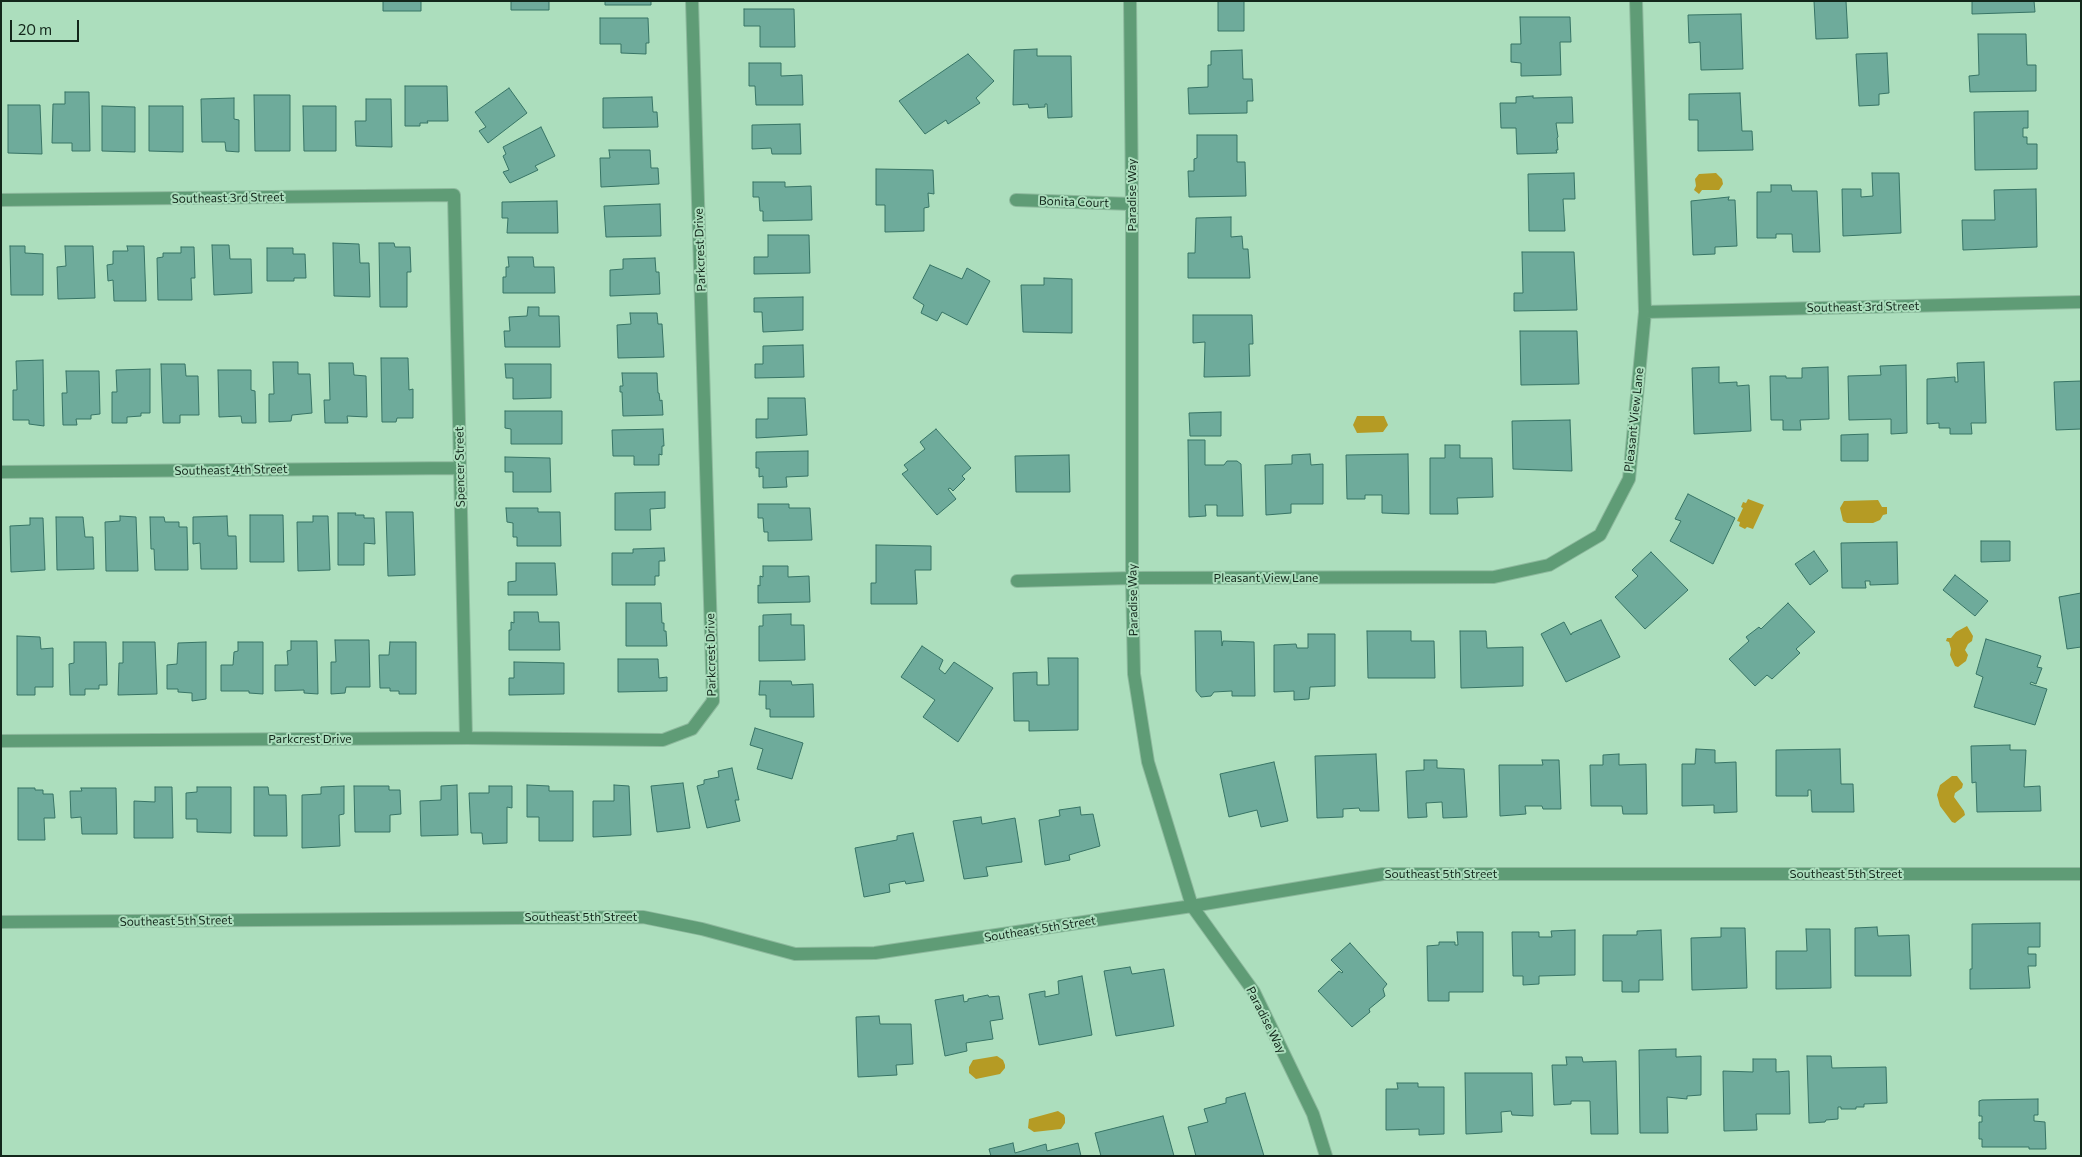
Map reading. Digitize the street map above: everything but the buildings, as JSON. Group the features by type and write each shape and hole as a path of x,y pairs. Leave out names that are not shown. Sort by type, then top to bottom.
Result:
{"street":[{"name":"Parkcrest Drive","path":"1,741 466,738 663,740 692,729 713,701 692,1"},
{"name":"Paradise Way","path":"1130,1 1134,674 1148,762 1192,906 1254,992 1313,1114 1326,1156"},
{"name":"Pleasant View Lane","path":"1017,581 1132,578 1494,577 1549,565 1600,535 1629,479 1645,312 1636,1"},
{"name":"Spencer Street","path":"454,196 466,738"},
{"name":"Southeast 3rd Street","path":"1,200 454,196"},
{"name":"Bonita Court","path":"1016,200 1132,204"},
{"name":"Southeast 3rd Street","path":"1645,312 2081,302"},
{"name":"Southeast 4th Street","path":"1,472 460,468"},
{"name":"Southeast 5th Street","path":"1,922 643,917 795,954 875,954 1192,906 1383,874 2081,874"}],"shaded area":[{"path":"1716,173 1722,179 1723,184 1719,190 1702,190 1699,194 1694,190 1696,186 1695,179 1699,174"},
{"path":"1357,416 1384,416 1388,425 1383,432 1357,433 1353,425"},
{"path":"1748,499 1764,505 1753,529 1747,527 1745,529 1739,526 1740,522 1737,521 1743,508 1741,507 1743,502 1746,503"},
{"path":"1878,500 1882,507 1887,507 1887,514 1883,515 1880,520 1873,523 1847,523 1843,521 1840,508 1844,501"},
{"path":"1967,626 1973,636 1972,641 1965,650 1968,655 1966,661 1958,667 1955,666 1950,655 1949,642 1946,641 1947,638 1951,638 1956,632"},
{"path":"1952,776 1957,776 1963,784 1954,797 1965,815 1955,823 1952,822 1940,806 1937,795 1940,785"},
{"path":"997,1056 1003,1060 1005,1065 1000,1074 976,1079 969,1073 969,1067 973,1060"},
{"path":"1058,1111 1065,1118 1065,1123 1061,1129 1034,1132 1028,1128 1029,1119"}]}
